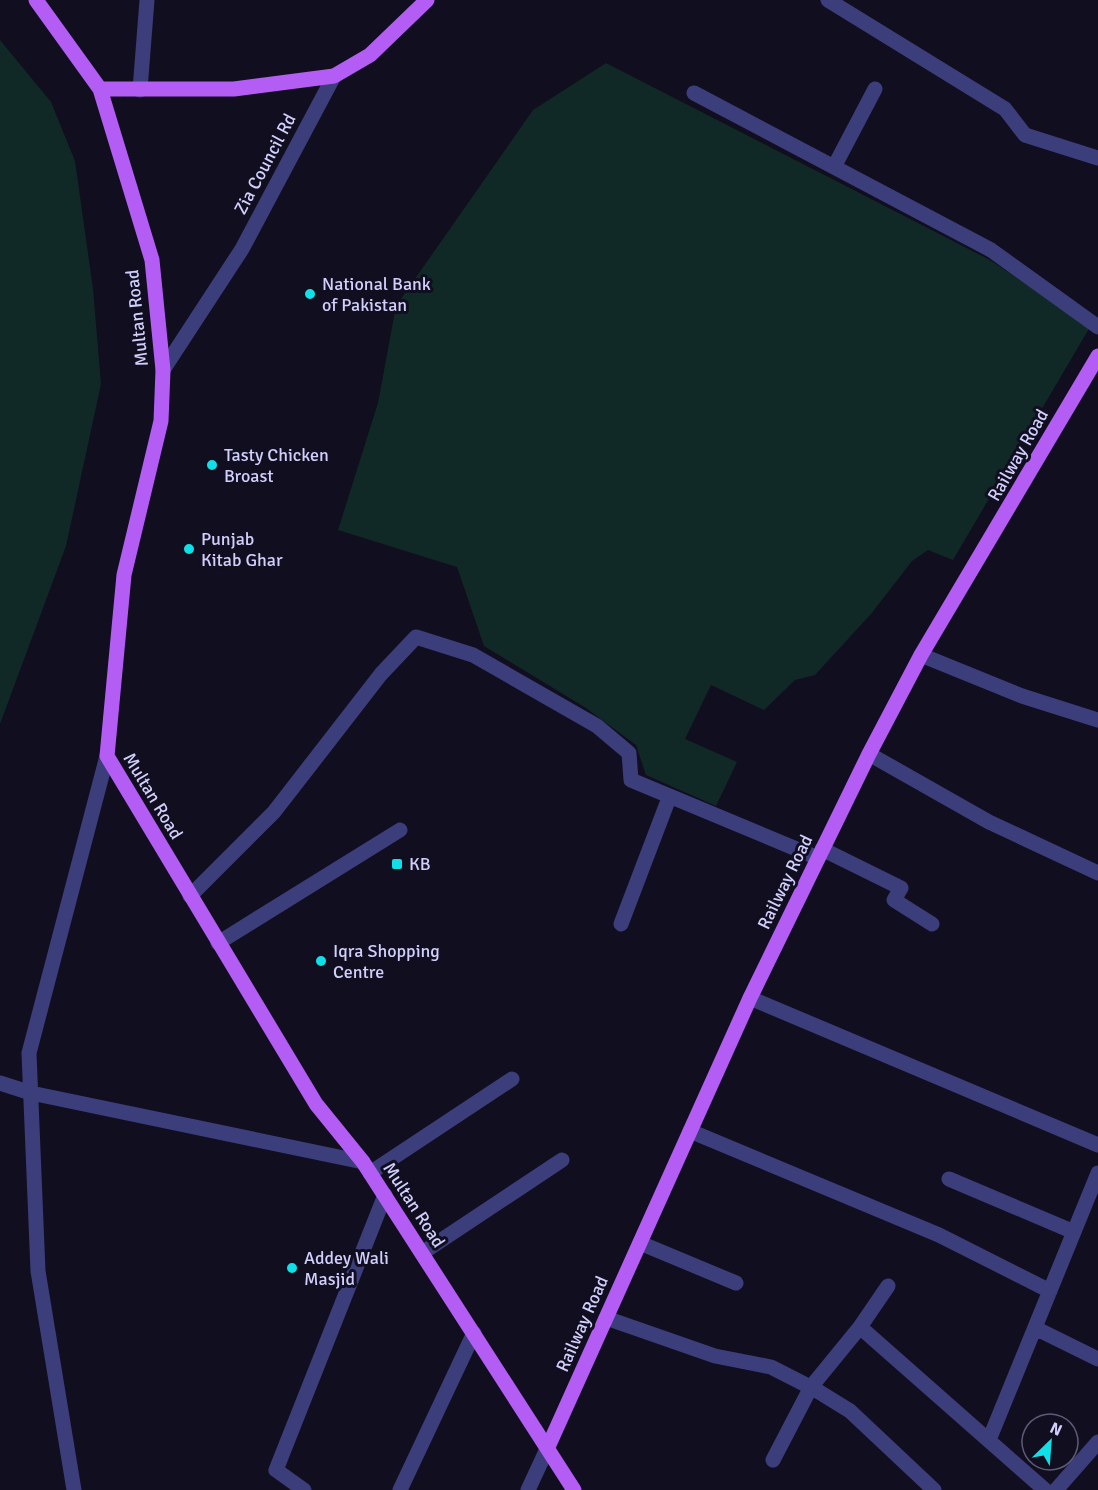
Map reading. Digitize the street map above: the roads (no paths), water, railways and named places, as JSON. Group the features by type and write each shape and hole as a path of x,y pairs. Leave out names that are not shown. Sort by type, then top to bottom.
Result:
{"main road":[{"name":"Multan Road","path":"36,0 100,89 152,260 163,370 161,421 124,575 107,756 316,1104 367,1168 574,1490"},
{"path":"100,89 234,89 334,76 370,55 427,0"},
{"name":"Railway Road","path":"548,1447 750,998 869,754 921,655 1098,356"}],"street":[{"path":"140,90 147,0"},
{"path":"828,0 1005,109 1025,135 1098,158"},
{"name":"Zia Council Rd","path":"163,370 242,249 334,76"},
{"path":"834,166 875,89"},
{"path":"694,93 991,250 1098,327"},
{"path":"190,896 274,812 381,674 416,638 473,655 597,726 629,753 631,780 669,798 820,853 901,888 894,900 932,924"},
{"path":"921,655 1022,696 1098,720"},
{"path":"869,754 988,822 1098,873"},
{"path":"74,1490 38,1271 29,1053 107,756"},
{"path":"621,924 669,798"},
{"path":"218,943 400,830"},
{"path":"750,998 1098,1144"},
{"path":"0,1083 31,1093 367,1168 512,1079"},
{"path":"690,1131 939,1235 1050,1291"},
{"path":"422,1253 562,1160"},
{"path":"989,1440 1098,1173"},
{"path":"949,1179 1074,1232"},
{"path":"304,1490 276,1470 385,1196"},
{"path":"640,1243 736,1283"},
{"path":"772,1460 811,1387 860,1327 888,1286"},
{"path":"606,1318 715,1356 771,1367 811,1387 850,1411 934,1490"},
{"path":"860,1327 1045,1490"},
{"path":"1035,1328 1098,1359"},
{"path":"400,1490 474,1333"},
{"path":"1056,1490 1098,1442"},
{"path":"528,1490 548,1447"}],"place":[{"name":"National Bank of Pakistan","path":"310,294"},
{"name":"Tasty Chicken Broast","path":"212,465"},
{"name":"Punjab Kitab Ghar","path":"189,549"},
{"name":"KB","path":"397,864"},
{"name":"Iqra Shopping Centre","path":"321,961"},
{"name":"Addey Wali Masjid","path":"292,1268"}]}
